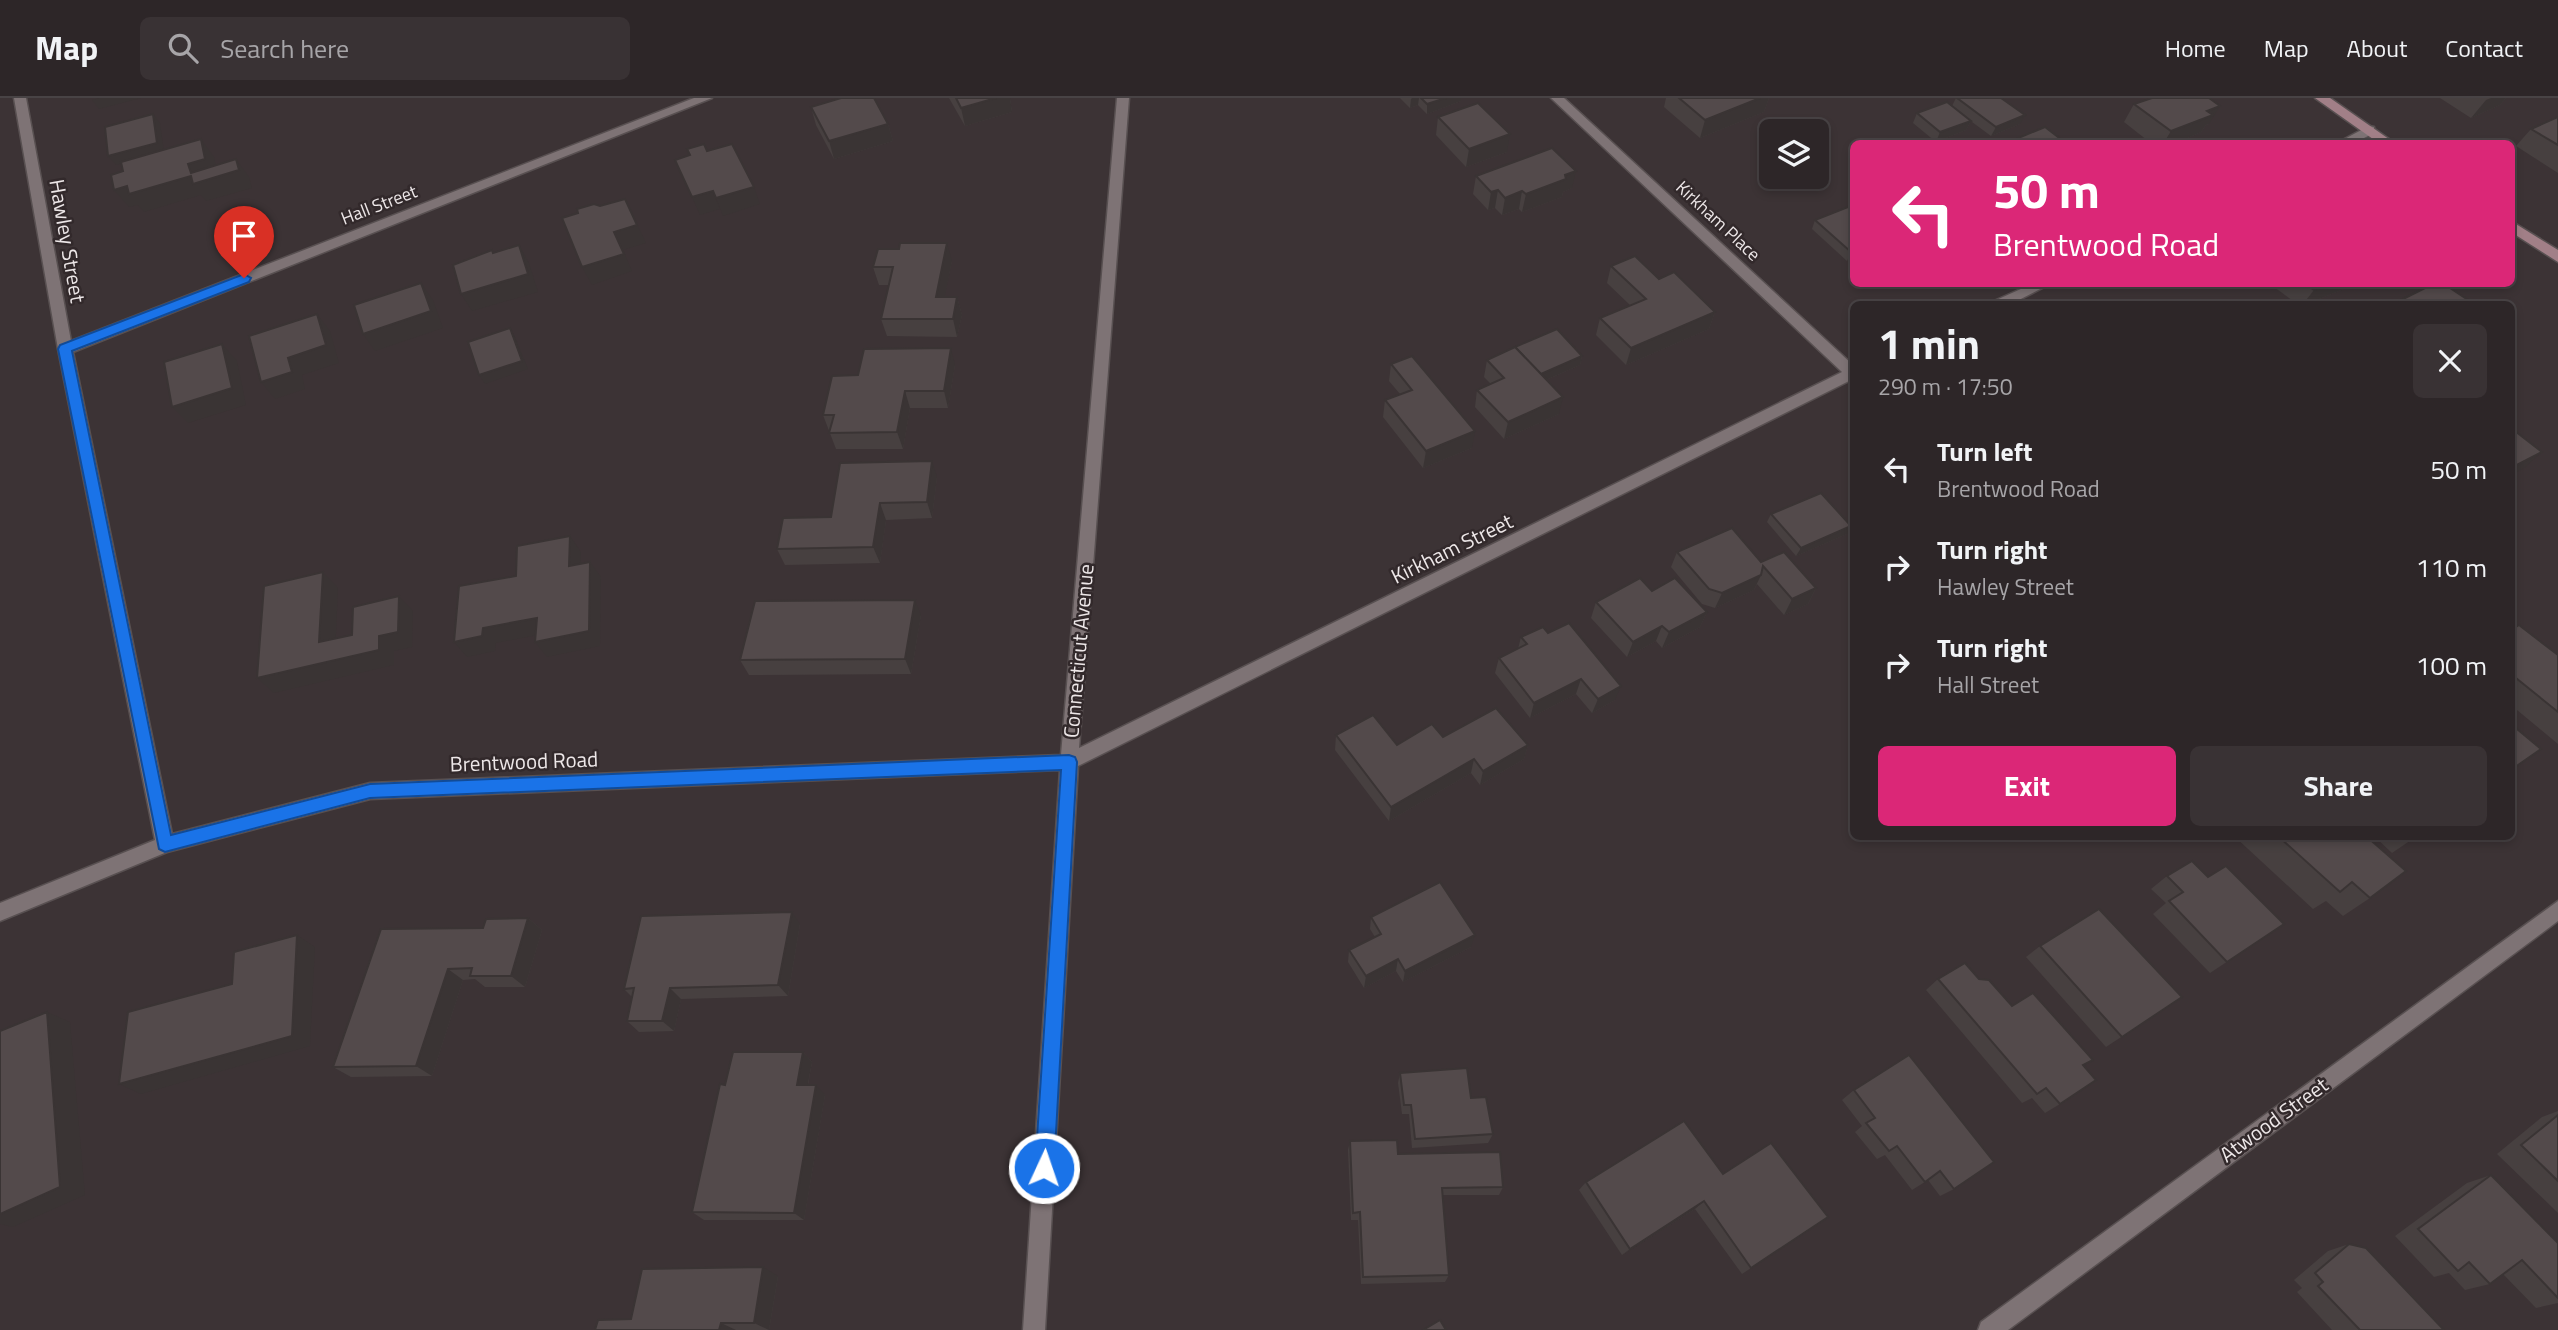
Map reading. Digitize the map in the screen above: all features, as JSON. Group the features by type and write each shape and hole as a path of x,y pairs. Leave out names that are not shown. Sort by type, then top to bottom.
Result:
{"main road":[{"path":"2321,98 2383,140"},
{"path":"2515,228 2558,257"}],"street":[{"name":"Hawley Street","path":"20,98 65,349 165,844"},
{"name":"Hall Street","path":"65,349 706,98"},
{"name":"Connecticut Avenue","path":"1034,1330 1069,762 1123,98"},
{"name":"Kirkham Place","path":"1557,98 1850,370"},
{"path":"2349,140 2369,130"},
{"path":"2006,301 2036,287"},
{"name":"Kirkham Street","path":"1069,762 1850,374"},
{"name":"Brentwood Road","path":"0,912 165,844 370,791 1069,762"},
{"name":"Atwood Street","path":"1989,1330 2558,910"}],"building":[{"path":"841,98 874,98 888,124 829,141 811,107"},
{"path":"956,98 996,98 961,108"},
{"path":"1421,98 1446,98 1427,104"},
{"path":"1679,98 1760,98 1705,120"},
{"path":"1957,98 2001,98 2025,115 1996,127"},
{"path":"2152,98 2209,98 2220,106 2207,111 2213,115 2171,131 2134,104"},
{"path":"1947,102 1971,121 1940,132 1917,113"},
{"path":"1478,103 1510,134 1469,149 1438,117"},
{"path":"153,114 157,143 108,156 105,127"},
{"path":"2558,117 2558,145 2531,129"},
{"path":"2045,127 2062,140 2013,140"},
{"path":"201,139 205,159 188,164 191,173 236,159 239,170 193,184 191,176 129,194 127,186 114,190 111,175 123,171 121,162"},
{"path":"704,144 707,151 732,144 754,187 716,198 713,191 692,197 675,160 690,155 687,149"},
{"path":"1552,148 1576,171 1565,175 1566,179 1526,194 1522,191 1505,198 1498,190 1491,192 1476,176"},
{"path":"625,199 637,225 614,232 624,254 582,267 562,218 578,213 577,209"},
{"path":"1850,206 1850,251 1815,220"},
{"path":"900,243 947,243 936,297 957,297 953,319 881,319 893,267 873,267 878,249 899,249"},
{"path":"519,245 528,274 461,294 453,265 492,250 493,253"},
{"path":"1635,256 1659,279 1674,272 1715,312 1631,348 1600,318 1646,299 1611,266"},
{"path":"421,283 431,311 363,334 354,305"},
{"path":"2427,287 2448,287 2470,301 2399,301"},
{"path":"317,314 326,345 288,358 292,372 261,382 249,336"},
{"path":"510,328 522,361 479,375 468,342"},
{"path":"1557,329 1582,356 1541,374 1515,347"},
{"path":"222,344 232,388 172,407 164,362"},
{"path":"1515,347 1563,397 1508,422 1477,390 1504,378 1487,360"},
{"path":"951,348 944,391 905,391 897,432 829,433 834,415 823,415 832,376 858,375 864,349"},
{"path":"1412,356 1475,431 1426,451 1385,400 1412,390 1391,364"},
{"path":"2515,431 2542,452 2515,466"},
{"path":"932,461 927,502 880,503 873,547 777,549 783,518 831,517 840,463"},
{"path":"1821,493 1850,526 1801,548 1771,514"},
{"path":"1732,528 1761,562 1784,552 1816,588 1792,599 1763,566 1761,575 1722,593 1709,589 1677,552"},
{"path":"570,536 569,566 590,562 589,631 535,642 537,618 483,628 482,636 454,642 459,586 516,576 517,546"},
{"path":"323,572 319,642 352,635 353,607 399,596 398,632 379,636 379,650 257,678 264,586"},
{"path":"1640,578 1652,591 1675,578 1707,612 1669,632 1662,626 1633,642 1596,602"},
{"path":"915,600 905,659 740,660 755,601"},
{"path":"1569,623 1621,686 1598,699 1581,679 1534,703 1499,658 1527,644 1521,637 1543,627 1548,633"},
{"path":"2519,625 2558,655 2558,712 2515,677 2515,628"},
{"path":"1496,708 1528,745 1483,771 1474,759 1391,807 1336,735 1373,715 1397,745 1432,724 1443,737"},
{"path":"2515,727 2541,749 2515,767"},
{"path":"2282,840 2371,840 2406,871 2370,898 2352,882 2340,892"},
{"path":"2192,861 2208,877 2226,866 2284,924 2227,962 2169,901 2183,892 2167,876"},
{"path":"1440,882 1475,935 1405,971 1398,959 1366,976 1349,950 1381,934 1371,917"},
{"path":"2099,909 2182,997 2122,1037 2040,946"},
{"path":"792,912 778,985 670,988 662,1021 627,1021 634,988 624,989 641,916"},
{"path":"528,918 511,976 470,976 472,968 448,969 416,1066 333,1067 381,929 483,928 486,919"},
{"path":"297,935 292,1036 119,1084 128,1012 232,984 234,952"},
{"path":"1965,963 1979,979 1989,980 2012,1006 2033,993 2093,1060 2083,1065 2096,1080 2060,1104 2046,1088 2037,1094 1938,979"},
{"path":"47,1012 60,1187 0,1214 0,1031"},
{"path":"733,1052 803,1052 797,1085 816,1085 794,1213 692,1212 720,1084 725,1085"},
{"path":"1909,1055 1994,1162 1954,1189 1940,1171 1925,1182 1897,1146 1889,1151 1866,1123 1875,1118 1854,1090"},
{"path":"1467,1068 1471,1098 1486,1097 1493,1134 1415,1139 1411,1105 1404,1105 1400,1073"},
{"path":"2558,1115 2558,1181 2521,1145"},
{"path":"1684,1121 1723,1174 1771,1143 1828,1217 1751,1268 1704,1201 1630,1249 1586,1182"},
{"path":"1397,1140 1398,1154 1500,1152 1503,1187 1442,1188 1449,1275 1363,1277 1360,1212 1353,1213 1350,1141"},
{"path":"2491,1175 2558,1243 2558,1298 2522,1260 2490,1284 2469,1262 2458,1271 2418,1229"},
{"path":"2349,1244 2366,1248 2444,1330 2360,1330 2318,1286 2323,1282 2315,1273"},
{"path":"763,1267 754,1323 721,1323 719,1330 595,1330 598,1320 631,1319 642,1269"},
{"path":"1440,1320 1446,1330 1423,1330"}],"route":[{"path":"244,278 65,349 165,844 370,791 1069,762 1044,1168"}]}
